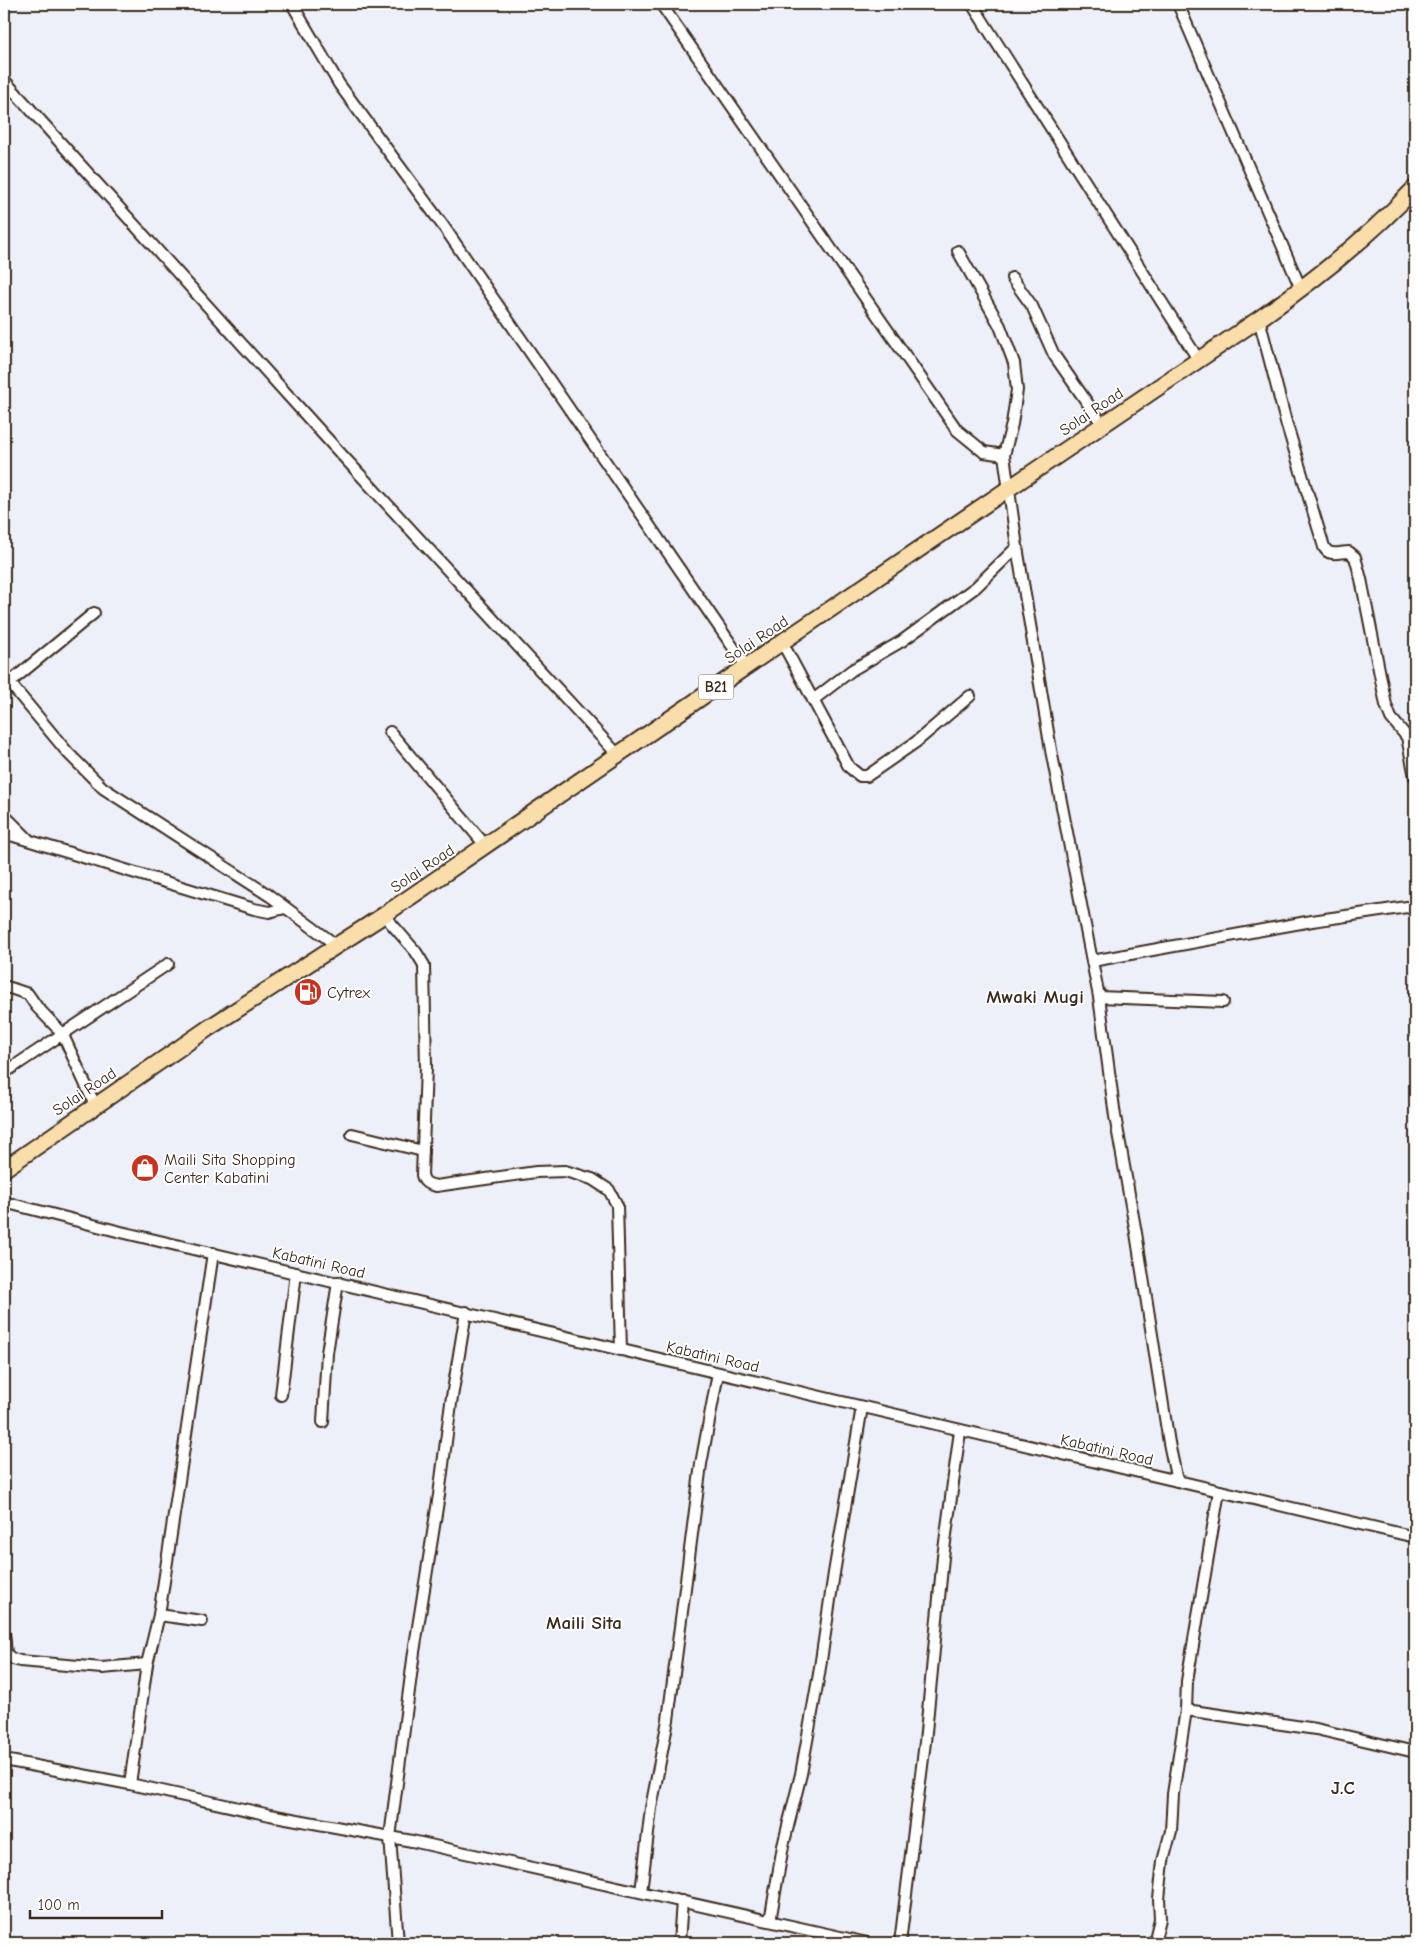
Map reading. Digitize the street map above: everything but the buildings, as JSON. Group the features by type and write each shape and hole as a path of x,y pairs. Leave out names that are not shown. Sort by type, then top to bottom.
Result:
{"highway":[{"name":"Solai Road","path":"4,1169 210,1027 384,915 746,666 1259,319 1301,289 1360,242 1415,188"}],"street":[{"path":"292,4 339,84 444,227 746,666"},
{"path":"661,4 957,430 984,452 1004,455"},
{"path":"972,4 1198,359"},
{"path":"1178,4 1301,289"},
{"path":"4,80 323,435 618,755"},
{"path":"958,251 1000,326 1014,363 1017,390 1012,424 1004,455 1008,475 1008,488 1051,750 1099,997 1115,1116 1136,1233 1164,1415 1177,1481"},
{"path":"1012,278 1032,306 1054,355 1102,424"},
{"path":"1259,319 1286,422 1324,547 1331,554 1349,552 1355,557 1386,705 1392,718 1406,736 1415,777"},
{"path":"813,700 852,670 902,641 976,587 1017,547"},
{"path":"94,613 6,679 74,759 103,788 202,850 270,896 336,945"},
{"path":"782,642 849,767 860,776 866,776 916,742 970,696"},
{"path":"390,732 485,845"},
{"path":"4,815 28,840"},
{"path":"4,833 254,909 269,912 286,908"},
{"path":"1092,961 1312,921 1407,906 1415,910"},
{"path":"384,915 421,958 424,965 426,1067 422,1151 422,1175 424,1181 436,1186 536,1172 565,1171 592,1179 609,1190 617,1205 621,1350"},
{"path":"4,1073 168,964"},
{"path":"4,986 28,994 37,1007 62,1033 95,1105"},
{"path":"1099,997 1222,1002"},
{"path":"352,1134 422,1151"},
{"name":"Kabatini Road","path":"4,1202 121,1232 1415,1537"},
{"path":"130,1784 147,1664 160,1615 213,1253"},
{"path":"281,1394 296,1273"},
{"path":"323,1422 327,1353 338,1282"},
{"path":"398,1943 390,1836 414,1652 440,1495 451,1403 466,1312"},
{"path":"641,1892 651,1808 668,1720 701,1464 718,1373"},
{"path":"770,1921 783,1846 801,1774 819,1674 862,1407"},
{"path":"900,1943 925,1742 943,1557 960,1431"},
{"path":"1154,1943 1160,1919 1159,1899 1163,1861 1171,1831 1173,1794 1186,1710 1187,1681 1219,1491"},
{"path":"160,1615 202,1621"},
{"path":"4,1634 5,1652 8,1657 20,1661 102,1668 147,1664"},
{"path":"1186,1710 1316,1730 1415,1752"},
{"path":"4,1760 130,1784 270,1815 390,1836 867,1943"},
{"path":"679,1943 682,1901"}],"place":[{"name":"Cytrex","path":"308,992"},
{"name":"Maili Sita Shopping Center Kabatini","path":"145,1168"}],"district":[{"name":"Mwaki Mugi","path":"1035,996"},
{"name":"Maili Sita","path":"584,1622"},
{"name":"J.C","path":"1343,1787"}]}
